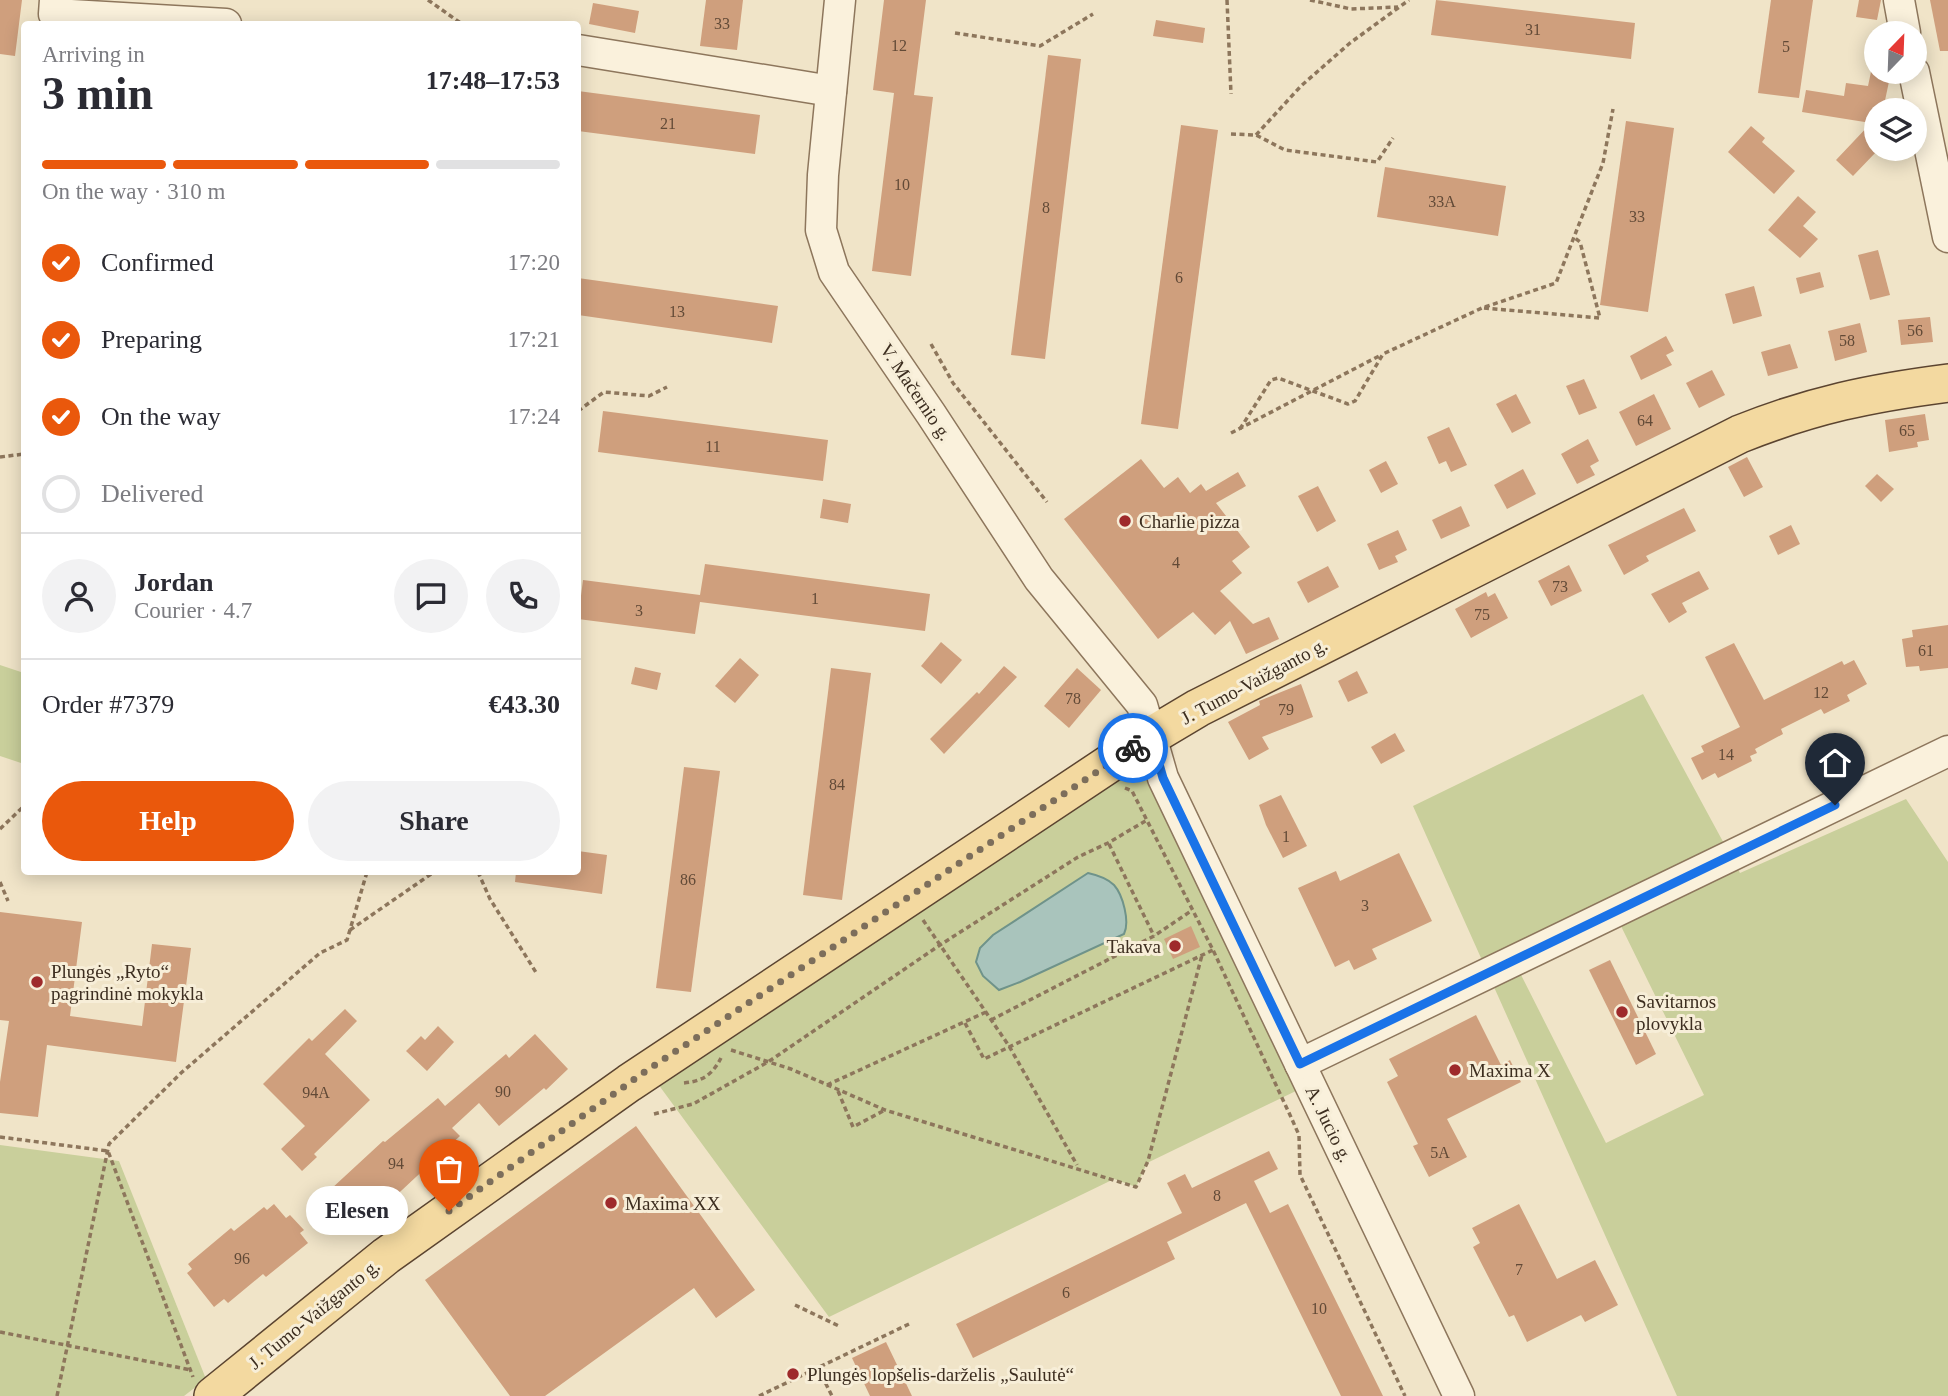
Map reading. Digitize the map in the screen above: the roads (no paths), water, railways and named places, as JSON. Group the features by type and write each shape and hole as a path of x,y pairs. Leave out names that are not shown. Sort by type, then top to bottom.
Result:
{"main road":[{"name":"J. Tumo-Vaižganto g.","path":"199,1381 386,1256 629,1083 1151,736 1223,696 1740,434 1822,405 1861,395 1948,383"}],"street":[{"path":"55,0 54,14 174,21"},
{"name":"V. Mačernio g.","path":"840,0 823,175 821,230 834,272 1039,579 1142,705 1151,736"},
{"path":"1899,0 1903,21"},
{"path":"581,50 831,91"},
{"path":"1916,84 1948,237"},
{"name":"A. Jucio g.","path":"1151,736 1163,778 1459,1396"},
{"path":"1300,1064 1948,751"}],"water":[{"path":"1088,873 1105,879 1117,889 1126,916 1124,934 999,990 983,976 976,962 980,948 993,935"}],"place":[{"name":"Charlie pizza","path":"1125,521"},
{"name":"Takava","path":"1175,946"},
{"name":"Plungės „Ryto“ pagrindinė mokykla","path":"37,982"},
{"name":"Savitarnos plovykla","path":"1622,1012"},
{"name":"Maxima X","path":"1455,1070"},
{"name":"Maxima XX","path":"611,1203"},
{"name":"Elesen","path":"449,1211"},
{"name":"Plungės lopšelis-darželis „Saulutė“","path":"793,1374"}]}
